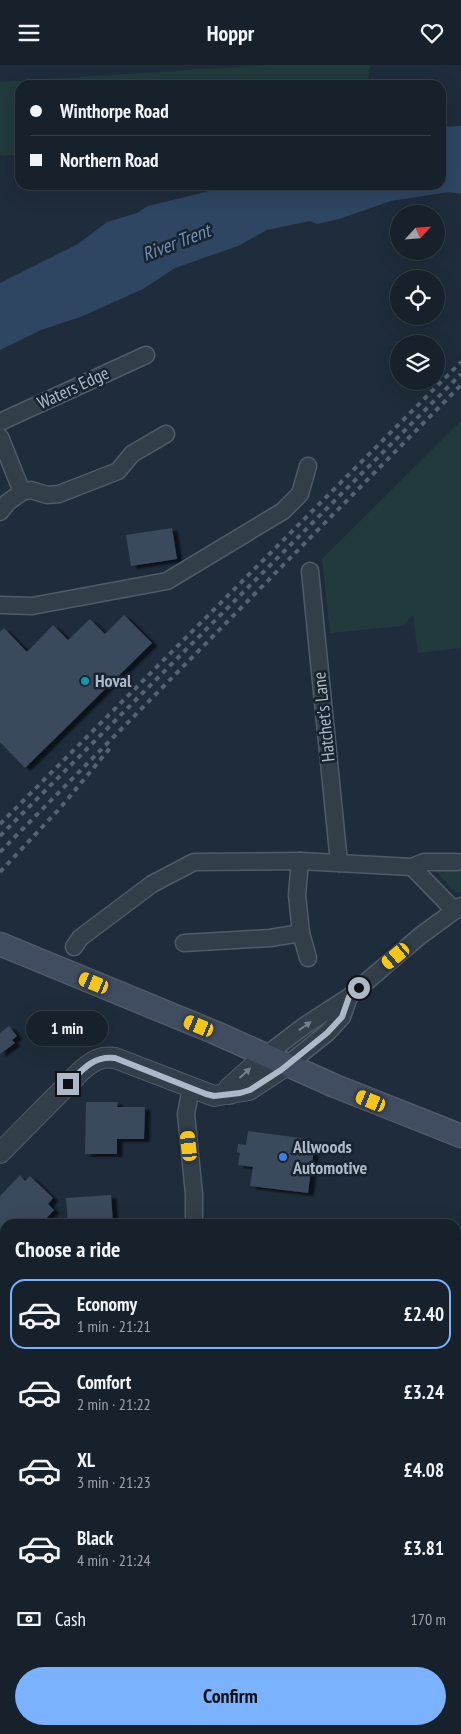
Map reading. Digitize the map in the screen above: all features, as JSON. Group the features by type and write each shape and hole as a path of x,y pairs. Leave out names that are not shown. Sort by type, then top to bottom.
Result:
{"main road":[{"path":"0,944 461,1136"}],"street":[{"name":"Waters Edge","path":"0,422 146,355"},
{"path":"0,512 8,502 22,492 31,490 47,495 59,495 118,471 132,454 166,435"},
{"path":"0,437 22,492"},
{"path":"0,605 32,606 167,581 283,511 300,493 308,466"},
{"name":"Hatchet's Lane","path":"310,571 339,863"},
{"path":"300,861 298,895 302,933 308,958"},
{"path":"74,947 80,938 152,884 194,862 300,861 412,867 424,862 457,862"},
{"path":"229,1094 229,1088 266,1055 349,997 457,908 412,867"},
{"path":"184,943 270,938 302,933"},
{"path":"0,1153 94,1060 105,1056 115,1058 214,1096 250,1090 287,1065 327,1033 342,1017 349,997"},
{"path":"191,1088 186,1115 194,1194 194,1219"}],"green space":[{"path":"266,65 370,65 368,80 31,80"},
{"path":"15,81 15,156 0,155 0,82"},
{"path":"461,421 461,648 418,653 413,615 403,626 330,633 322,559"},
{"path":"433,868 461,868 461,892 456,893"}],"water":[{"name":"River Trent","path":"461,126 461,194 449,192 391,201 339,219 317,224 310,221 267,230 238,246 175,268 143,289 83,316 41,330 0,350 0,283 78,244 107,222 137,213 148,206 214,190 446,190 446,127"}],"building":[{"path":"172,528 177,559 131,566 126,535"},
{"path":"124,615 152,643 25,768 0,742 0,632 4,628 27,652 53,625 68,640 90,619 105,634"},
{"path":"9,1026 17,1036 12,1040 15,1043 0,1054 0,1033"},
{"path":"86,1102 118,1102 117,1107 145,1107 144,1139 117,1139 117,1154 85,1154"},
{"name":"Allwoods Automotive","path":"248,1131 308,1139 307,1147 314,1148 308,1193 250,1186 253,1167 238,1165 240,1153 237,1152 238,1144 246,1145"},
{"path":"20,1175 25,1181 30,1176 53,1198 48,1204 54,1210 46,1219 0,1219 0,1196"},
{"path":"111,1195 113,1219 68,1219 66,1198"}],"railway":[{"path":"0,824 461,362"},
{"path":"0,836 461,374"},
{"path":"0,852 461,385"},
{"path":"0,872 61,807 110,748"}],"place":[{"name":"Hoval","path":"85,681"},
{"name":"Allwoods Automotive","path":"283,1157"}],"route":[{"path":"68,1084 94,1060 105,1056 115,1058 214,1096 250,1090 281,1070 327,1033 342,1017 349,997 359,988"}]}
